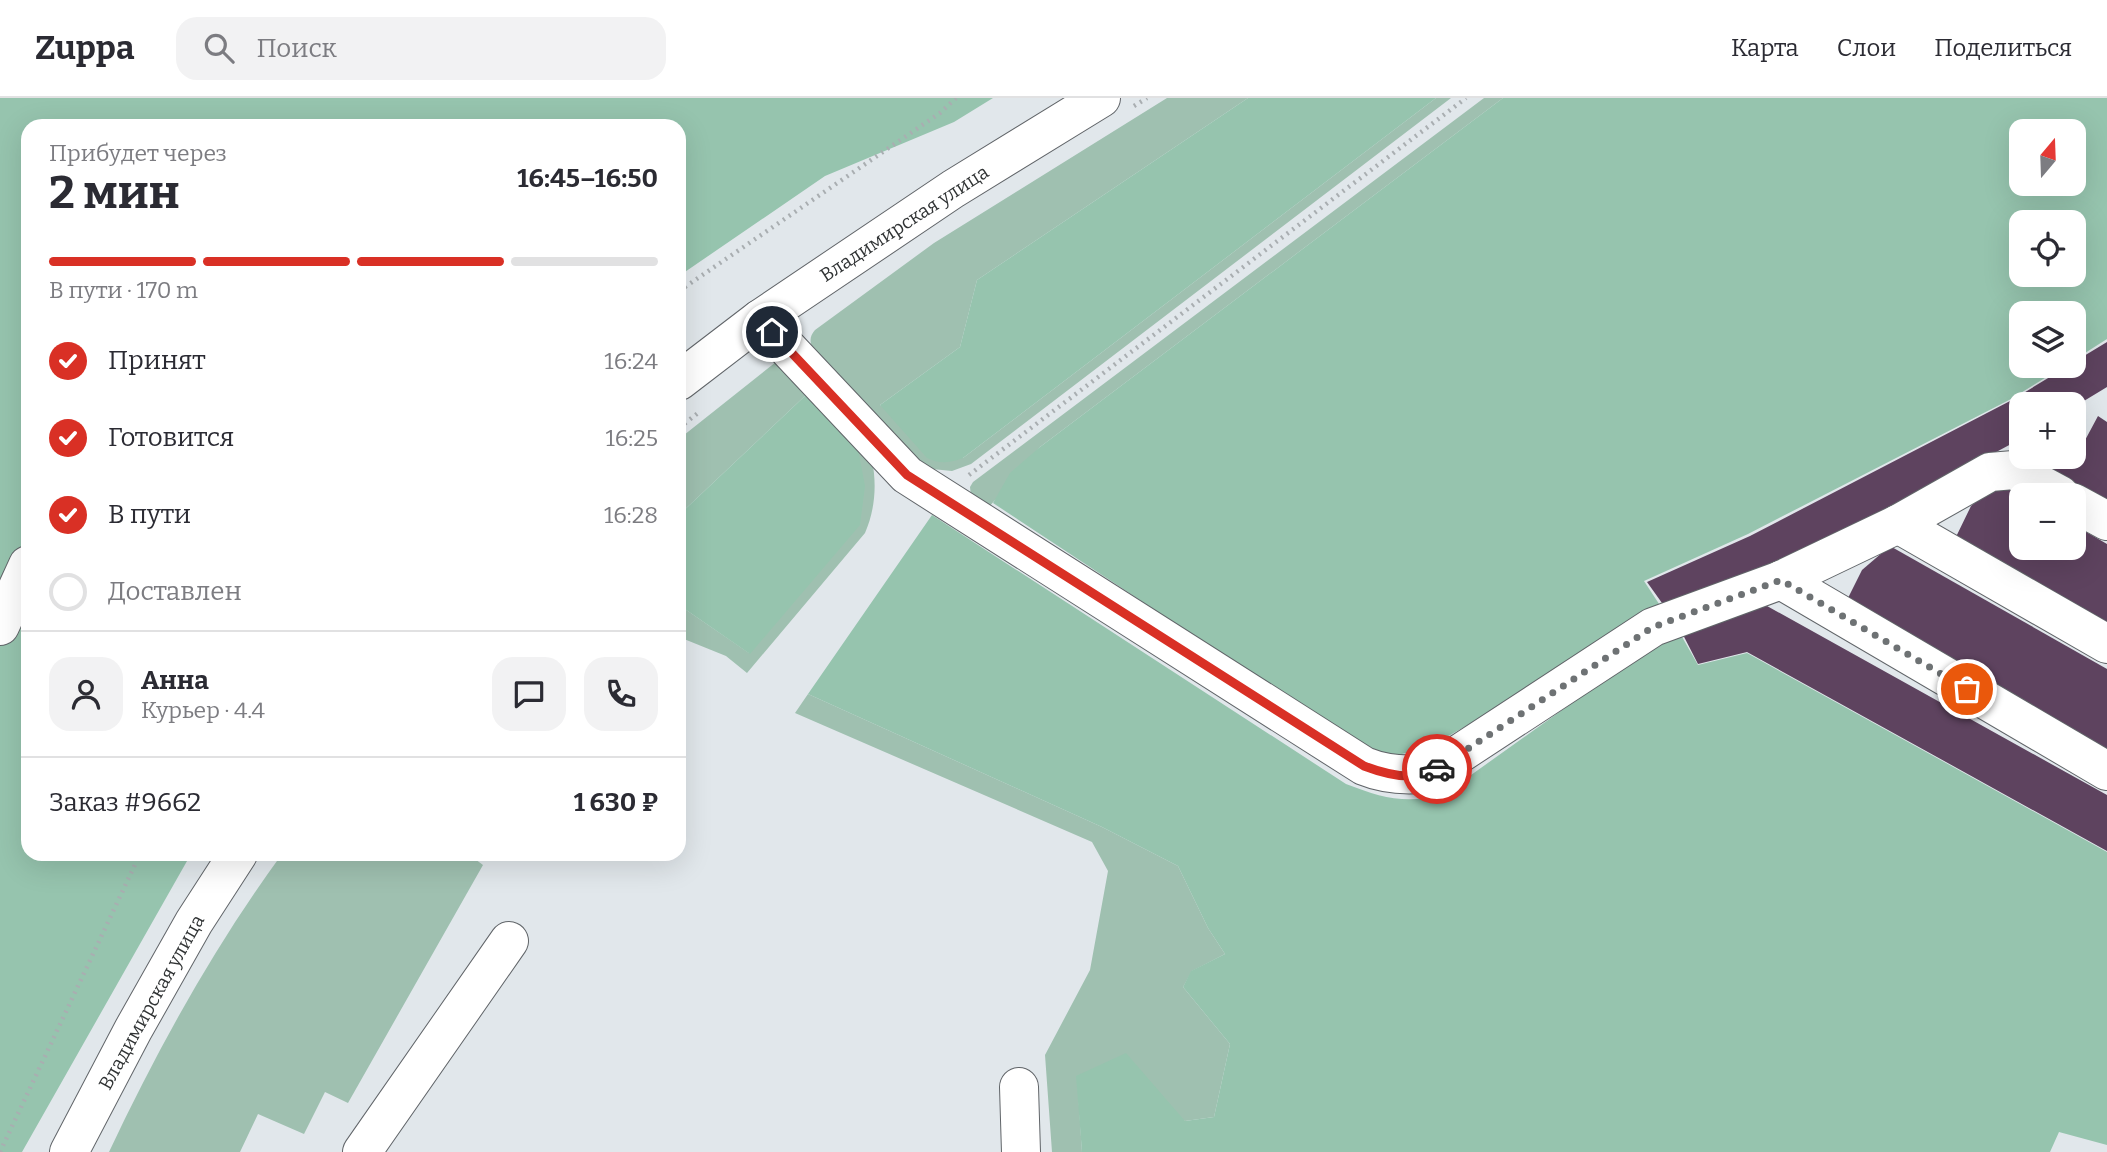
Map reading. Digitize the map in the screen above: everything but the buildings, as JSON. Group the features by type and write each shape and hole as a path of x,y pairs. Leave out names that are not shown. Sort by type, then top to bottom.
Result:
{"street":[{"name":"Владимирская улица","path":"686,376 760,319 953,189 1101,98"},
{"path":"760,319 907,475 1364,766 1379,772 1402,775 1430,773 1653,627 1781,580 1898,524 1990,472 2014,470 2038,483"},
{"path":"2086,510 2107,521"},
{"path":"1898,524 2107,644"},
{"path":"0,626 21,580"},
{"path":"1781,580 2107,771"},
{"name":"Владимирская улица","path":"69,1152 133,1030 234,861"},
{"path":"362,1152 509,941"},
{"path":"1019,1087 1021,1152"}],"path":[{"path":"686,286 940,113 956,98"},
{"path":"941,496 1120,363 1466,98"},
{"path":"0,1152 137,861"}],"green space":[{"path":"0,98 993,98 954,122 825,176 686,271 686,119 21,119 21,861 187,861 22,1152 0,1152"},
{"path":"1167,98 1248,98 977,280 960,347 880,405 963,458 1436,98 1451,98 971,464 952,471 922,468 813,349 813,332 934,243"},
{"path":"1248,98 1436,98 963,458 945,462 927,458 880,405 960,347 977,280"},
{"path":"1484,98 1503,98 1040,447 989,507 971,496 970,487 973,482"},
{"path":"1503,98 2107,98 2107,339 2086,352 2086,301 2009,301 2009,378 2045,378 2022,392 2009,392 2009,400 1748,534 1644,581 1665,613 1429,747 1394,756 1370,752 993,503 1010,473 1040,447"},
{"path":"781,358 872,460 874,497 865,533 747,673 726,656 686,640 686,610 749,653 807,394 686,508 686,433"},
{"path":"807,394 858,449 865,486 860,525 750,654 686,610 686,508"},
{"path":"932,515 1346,784 1393,798 1416,799 1443,795 1677,628 1698,665 1747,653 2107,852 2107,1145 2059,1132 2050,1152 1082,1152 1076,1076 1126,1053 1185,1121 1214,1117 1230,1044 1183,987 1191,971 1225,954 1208,928 1178,866 1102,827 808,694"},
{"path":"808,694 1102,827 1178,866 1208,928 1225,954 1192,971 1183,987 1230,1044 1214,1117 1185,1121 1077,1076 1082,1152 1052,1152 1045,1055 1090,970 1108,871 1092,842 795,713"},
{"path":"277,861 478,861 483,865 348,1103 325,1092 304,1134 258,1114 240,1152 109,1152 188,999"}],"way so far":[{"path":"1437,769 1653,627 1781,580 1967,689"}],"route":[{"path":"772,332 907,475 1364,766 1379,772 1411,776 1437,769"}]}
